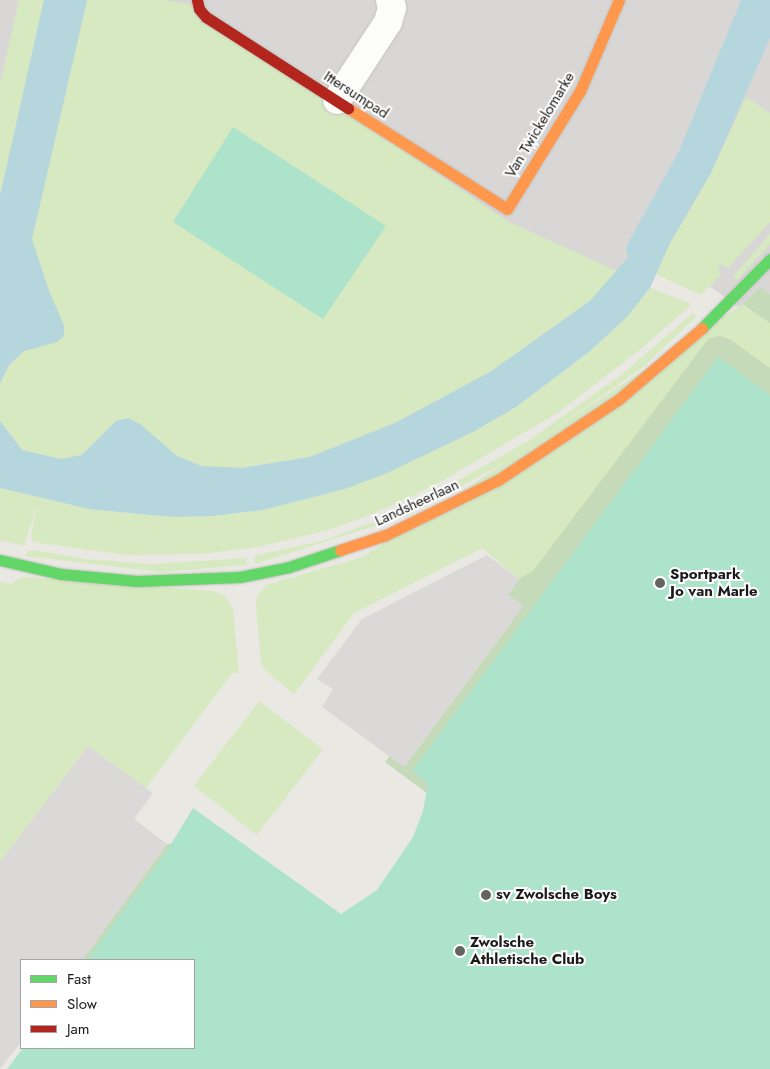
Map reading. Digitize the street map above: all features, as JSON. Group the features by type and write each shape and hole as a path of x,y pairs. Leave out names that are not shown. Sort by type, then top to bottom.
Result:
{"street":[{"name":"Ittersumpad","path":"197,0 199,9 206,17 507,209"},
{"path":"337,100 388,22 392,8 390,0"},
{"name":"Van Twickelomarke","path":"507,209 580,91 619,0"},
{"name":"Landsheerlaan","path":"0,560 62,574 97,579 137,582 230,578 288,567 386,535 498,480 599,414 698,332 737,295 770,259"}],"shaded area":[{"path":"0,0 770,0 770,330 649,242 615,302 433,434 242,487 0,465"},
{"path":"487,555 519,579 508,595 523,606 404,767 322,707 333,689 317,679 362,619"},
{"path":"88,746 153,793 134,819 167,844 83,959 20,959 20,1043 0,1069 0,862"}],"green space":[{"path":"19,0 44,0 0,196 0,85"},
{"path":"87,0 165,0 190,5 507,221 617,271 590,301 490,372 395,423 309,457 242,468 201,466 177,456 140,424 116,421 82,455 61,459 22,450 0,421 0,383 9,365 24,351 57,342 64,326 49,291 32,239"},
{"path":"746,97 770,113 770,222 728,268 722,264 717,269 722,274 701,295 656,274 670,243 711,173"},
{"path":"233,127 386,226 323,319 173,222"},
{"path":"770,234 770,244 737,280 733,277"},
{"path":"760,287 770,294 770,323 743,304"},
{"path":"650,288 692,304 642,348 559,412 447,478 405,500 362,518 328,530 258,547 203,554 125,555 33,542 31,535 37,505 24,546 0,540 0,488 89,509 174,517 213,516 263,510 345,489 473,432 516,407 589,352 627,317"},
{"path":"743,304 770,323 770,368 731,340 533,572 519,579 482,548 354,613 294,694 264,669 261,662 256,606 257,597 266,585 363,557"},
{"path":"694,312 696,317 642,368 518,455 409,515 255,564 254,556 325,540 384,518 450,485 528,441 621,375"},
{"path":"720,336 731,340 770,368 770,409 435,799 385,762 390,756 405,766 523,606 508,595 519,579 533,571 709,338"},
{"name":"Sportpark Jo van Marle","path":"718,357 770,395 770,1069 7,1069 22,1049 195,1049 195,959 88,959 168,849 193,808 341,914 377,890 413,837 423,811 428,783 412,771"},
{"path":"33,550 84,559 150,564 246,558 247,565 161,572 25,556 28,551"},
{"path":"22,577 213,591 225,596 233,609 239,673 232,673 146,788 88,746 0,862 0,581 11,584"},
{"path":"259,701 323,749 257,835 194,786"},
{"path":"167,844 174,844 105,959 83,959"}],"water":[{"path":"44,0 87,0 32,239 49,291 64,326 64,336 57,342 24,351 9,365 0,383 0,196"},
{"path":"741,0 770,0 770,38 711,173 670,243 650,288 627,317 589,352 516,407 473,432 387,473 345,489 263,510 213,516 174,517 89,509 0,488 0,421 22,450 61,459 82,455 116,421 128,418 140,424 177,456 201,466 242,468 310,457 395,423 490,372 590,301 628,257 626,247 679,151"}],"traffic: fast":[{"path":"702,328 770,259"},
{"path":"0,560 61,574 137,581 240,577 289,567 340,550"}],"traffic: slow":[{"path":"348,108 507,209 580,91 619,0"},
{"path":"340,550 386,535 498,480 619,399 702,328"}],"traffic: jam":[{"path":"197,0 199,9 206,17 348,108"}],"place":[{"name":"Sportpark Jo van Marle","path":"660,583"},
{"name":"sv Zwolsche Boys","path":"486,895"},
{"name":"Zwolsche Athletische Club","path":"460,951"}]}
